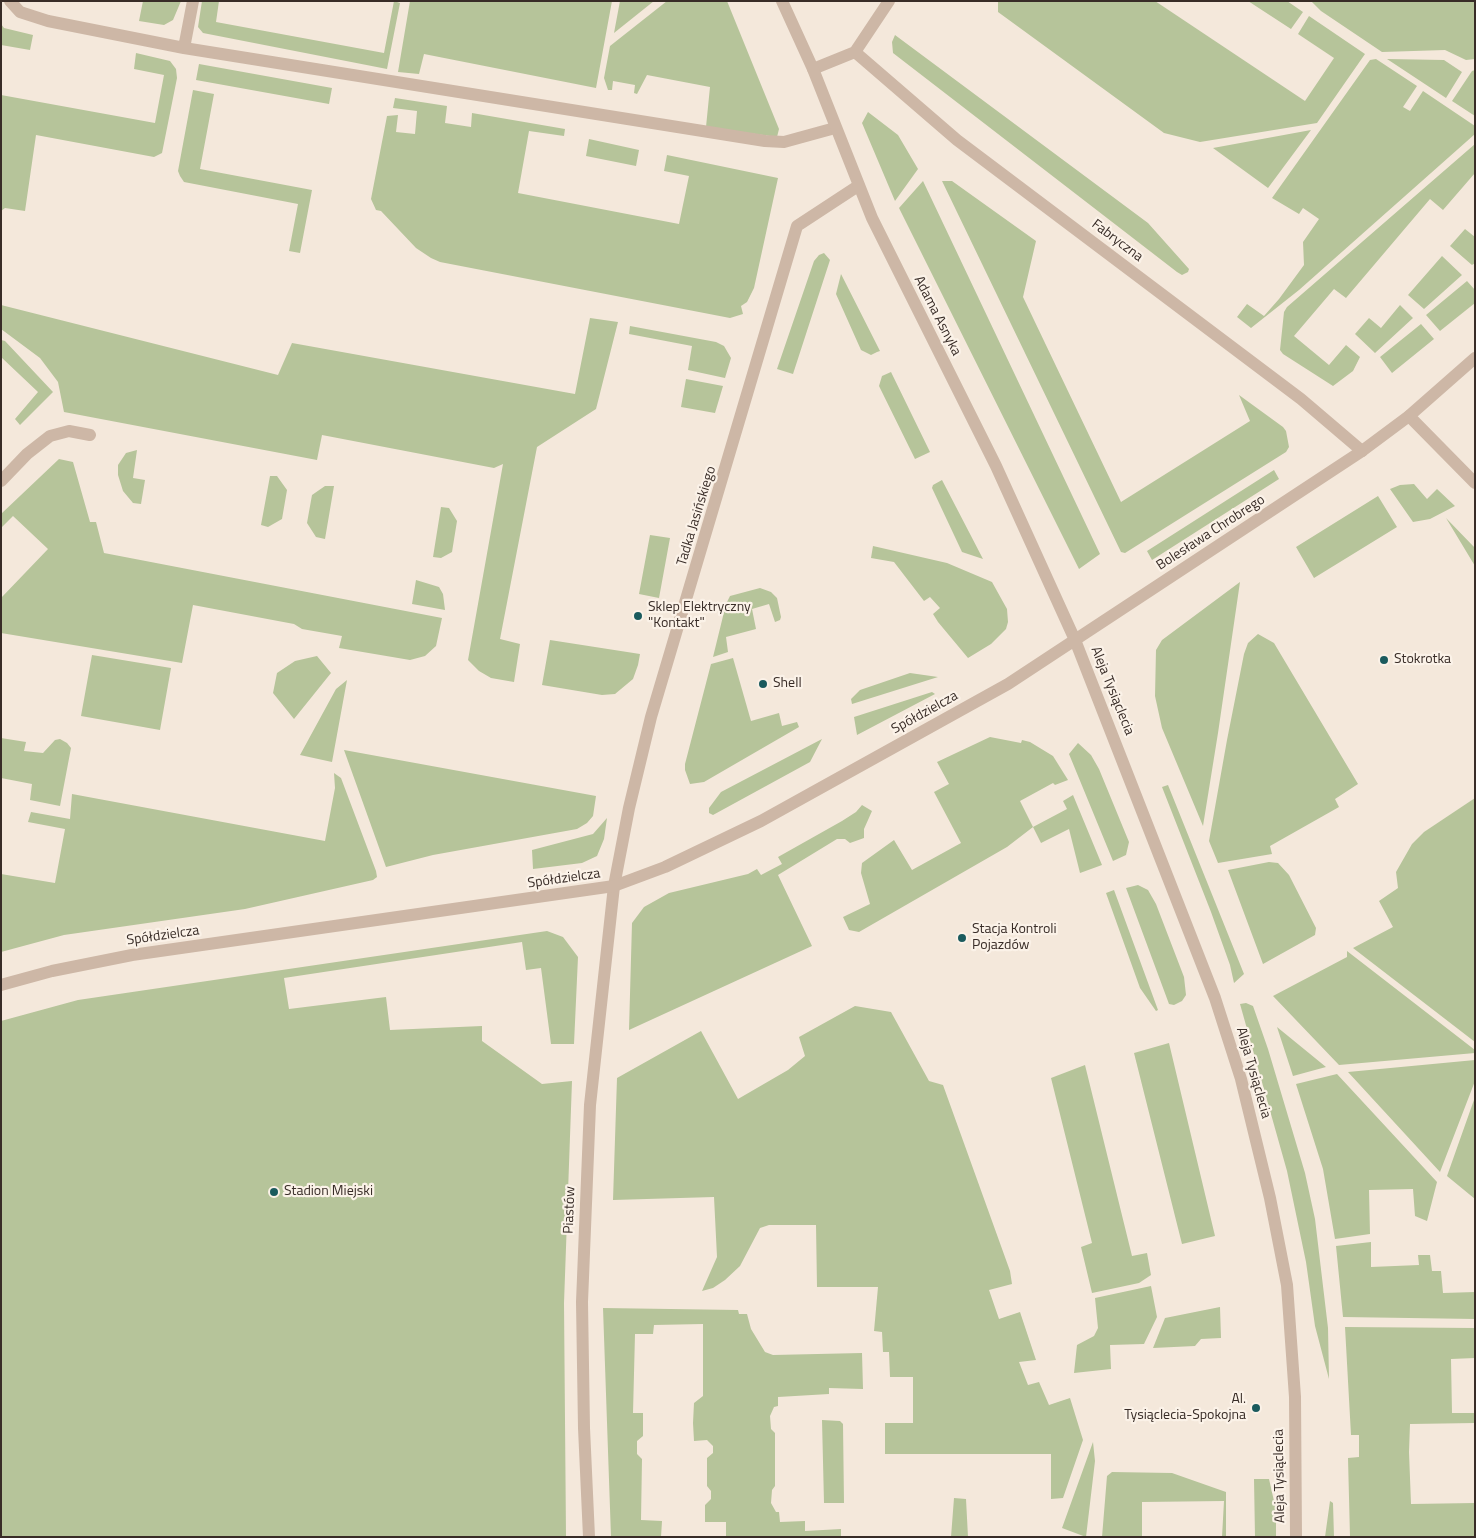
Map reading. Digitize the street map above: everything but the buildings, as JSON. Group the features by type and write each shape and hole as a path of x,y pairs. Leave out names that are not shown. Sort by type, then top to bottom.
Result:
{"street":[{"path":"10,1 20,12 48,21 184,48 764,141 784,142 835,128"},
{"path":"184,48 193,1"},
{"name":"Adama Asnyka","path":"782,1 813,69 858,186 1000,475 1075,640"},
{"path":"813,69 855,52 889,1"},
{"name":"Fabryczna","path":"855,52 957,140 1301,399 1362,451"},
{"name":"Tadka Jasińskiego","path":"614,886 631,795 651,717 700,560 797,226 858,186"},
{"path":"1475,358 1409,416 1475,484"},
{"name":"Bolesława Chrobrego","path":"1075,640 1362,451 1409,416"},
{"path":"1,481 28,454 50,436 69,431 90,435"},
{"name":"Spółdzielcza","path":"1,985 52,970 132,955 614,886 705,850 761,821 1008,684 1075,640"},
{"name":"Aleja Tysiąclecia","path":"1075,640 1215,998 1240,1079 1270,1198 1287,1295 1295,1397 1296,1537"},
{"name":"Piastów","path":"589,1537 584,1428 582,1302 584,1227 590,1105 614,886"}],"green space":[{"path":"143,1 181,1 173,20 164,25 139,21"},
{"path":"202,1 219,1 216,22 384,53 394,1 400,3 387,69 203,33 198,27"},
{"path":"410,1 612,1 596,88 424,54 419,74 398,72"},
{"path":"620,1 654,1 614,33"},
{"path":"667,1 727,1 779,129 777,137 706,127 710,87 647,75 637,94 634,93 635,85 613,81 612,90 608,90 604,78 610,46"},
{"path":"998,1 1155,1 1305,101 1334,58 1298,34 1309,16 1365,54 1317,123 1200,142 1164,133 998,12"},
{"path":"1248,1 1287,1 1303,12 1291,29"},
{"path":"1311,1 1475,1 1475,59 1466,60 1445,50 1382,52 1321,11"},
{"path":"1,24 4,28 33,35 30,50 1,45"},
{"path":"895,35 1148,223 1189,269 1188,272 1182,275 1177,272 893,53 892,42"},
{"path":"136,53 170,61 176,69 177,78 162,153 154,157 36,135 25,211 5,208 1,211 1,95 155,123 164,75 134,69"},
{"path":"1376,59 1417,86 1403,107 1410,111 1423,91 1475,126 1475,134 1299,290 1251,328 1237,317 1247,304 1264,316 1279,299 1304,265 1303,242 1319,219 1303,208 1299,214 1272,198 1370,60"},
{"path":"1387,59 1444,60 1462,72 1446,98"},
{"path":"199,64 332,88 329,104 196,80"},
{"path":"1475,70 1475,116 1452,101 1472,71"},
{"path":"193,90 214,94 200,169 312,190 300,253 289,251 298,204 184,182 180,176 178,171"},
{"path":"395,98 447,106 445,123 471,127 472,113 565,129 564,136 529,131 518,193 679,224 689,176 664,171 667,155 778,178 754,288 747,302 741,306 743,314 730,318 440,262 431,258 416,248 381,211 376,210 371,199 387,116 398,115 396,132 415,134 417,111 393,108"},
{"path":"868,112 898,135 918,169 895,201 862,123"},
{"path":"1311,130 1268,188 1213,148"},
{"path":"589,139 639,150 636,166 586,156"},
{"path":"1475,144 1475,173 1443,210 1430,199 1346,298 1334,289 1294,336 1329,365 1346,345 1360,357 1353,371 1333,386 1283,354 1280,350 1284,312 1287,307"},
{"path":"923,181 1100,554 1079,569 899,208"},
{"path":"942,181 952,181 1036,241 1023,297 1121,502 1250,421 1239,395 1283,427 1286,431 1289,447 1286,452 1125,553 1121,552"},
{"path":"1465,229 1475,237 1475,263 1472,265 1450,246"},
{"path":"824,253 830,260 793,374 777,369 814,261 819,255"},
{"path":"1442,256 1462,275 1424,309 1408,295"},
{"path":"841,274 880,351 871,355 861,350 836,294"},
{"path":"1467,281 1475,290 1475,303 1440,331 1426,315"},
{"path":"1,305 278,375 292,343 575,394 590,318 618,322 596,409 537,447 500,639 520,644 514,682 491,678 479,671 468,660 503,464 494,468 322,435 317,460 64,412 58,382 40,358 1,329"},
{"path":"1400,305 1413,318 1375,353 1355,334 1369,318 1381,328"},
{"path":"1421,324 1434,339 1392,373 1380,357"},
{"path":"630,326 716,342 724,346 731,358 725,378 688,370 692,346 629,334"},
{"path":"1,340 5,341 53,392 20,425 15,419 38,392 1,357"},
{"path":"891,372 930,452 915,459 879,386 882,376"},
{"path":"686,379 723,386 715,413 681,407"},
{"path":"137,450 133,478 145,480 141,504 133,503 123,491 118,475 118,465 126,453"},
{"path":"59,459 73,462 90,522 96,522 104,553 442,618 436,646 425,656 410,660 339,648 342,636 302,629 294,624 193,605 182,663 1,633 1,598 48,549 13,516 1,528 1,514"},
{"path":"1274,470 1279,479 1152,560 1147,551"},
{"path":"270,476 277,476 287,490 282,519 268,527 261,525"},
{"path":"942,480 983,559 962,552 932,488 933,485"},
{"path":"1414,484 1427,499 1437,489 1455,506 1430,519 1413,522 1390,489 1400,485"},
{"path":"325,486 334,486 325,539 316,537 307,523 312,495"},
{"path":"1378,496 1397,527 1314,578 1296,547"},
{"path":"441,507 449,508 457,521 452,552 441,558 433,557"},
{"path":"1446,518 1475,548 1475,566"},
{"path":"650,535 670,538 659,598 639,594"},
{"path":"873,546 947,563 992,582 1007,609 1008,622 1006,629 991,644 968,658 933,614 940,608 930,597 924,601 894,562 871,558"},
{"path":"416,580 439,587 443,594 445,610 412,604"},
{"path":"1240,582 1203,826 1162,728 1155,696 1156,650 1162,640"},
{"path":"760,588 771,592 777,598 780,620 775,622 769,604 752,609 756,629 726,637 728,652 713,657 726,604 730,596"},
{"path":"1258,634 1274,643 1358,784 1335,799 1339,807 1270,846 1272,854 1218,863 1209,841 1244,654 1248,643"},
{"path":"550,640 640,654 633,679 615,694 602,695 542,685"},
{"path":"92,655 171,668 160,730 81,716"},
{"path":"317,656 331,673 294,719 273,693 277,673 295,661"},
{"path":"733,658 751,721 779,713 782,726 797,722 799,727 704,782 690,784 685,764 711,664"},
{"path":"910,673 938,677 852,704 851,699 860,690"},
{"path":"347,680 332,762 300,755 336,689"},
{"path":"932,692 935,694 857,735 854,717"},
{"path":"990,737 1021,743 1022,740 1030,742 1053,756 1068,780 1055,785 1053,783 1020,801 1033,827 1007,847 859,932 849,930 843,917 870,904 861,873 862,863 894,840 912,870 961,843 934,792 949,784 937,762"},
{"path":"1,738 26,742 24,751 43,753 55,740 60,739 67,743 71,748 60,806 30,800 32,784 1,778"},
{"path":"822,739 810,762 713,815 709,813 709,808 721,792"},
{"path":"1078,743 1091,755 1099,769 1129,842 1126,855 1113,861 1069,754"},
{"path":"344,750 596,796 593,816 587,823 577,829 433,855 386,867"},
{"path":"334,773 341,778 376,871 377,877 373,880 245,909 64,935 1,952 1,874 55,883 65,829 28,822 31,812 70,819 72,794 325,841 335,788"},
{"path":"1168,785 1244,974 1234,983 1230,965 1211,912 1162,787"},
{"path":"1073,795 1102,865 1080,873 1069,829 1041,843 1033,827 1067,809 1063,801"},
{"path":"1475,798 1475,1042 1353,948 1393,927 1379,901 1398,888 1396,872 1412,844 1424,832"},
{"path":"862,805 872,811 864,829 864,838 850,843 845,839 837,839 778,875 812,946 629,1030 632,923 644,907 669,893 748,874 757,869 761,875 782,864 778,857 842,821 856,812"},
{"path":"607,818 604,839 597,856 582,863 533,869 532,850 593,834"},
{"path":"1269,862 1278,863 1289,875 1316,928 1315,935 1263,964 1228,870"},
{"path":"1138,885 1148,890 1156,904 1184,977 1186,995 1182,1001 1174,1005 1169,1004 1126,888"},
{"path":"1114,890 1158,1010 1156,1011 1140,988 1106,893"},
{"name":"Stadion Miejski","path":"547,931 563,937 578,957 574,1044 551,1044 541,968 526,970 522,942 284,978 289,1009 386,997 390,1030 482,1026 482,1041 542,1084 572,1081 564,1303 566,1537 1,1537 1,1021 78,1000"},
{"path":"1347,951 1475,1050 1475,1053 1339,1065 1273,996 1347,957"},
{"path":"1246,1003 1253,1006 1268,1049 1305,1173 1315,1219 1328,1328 1329,1379 1315,1326 1306,1262 1287,1171 1240,1004"},
{"path":"855,1006 891,1012 929,1081 943,1085 1010,1271 1012,1284 989,1290 999,1319 1020,1312 1036,1360 1019,1362 1028,1385 1039,1382 1049,1405 1070,1398 1083,1440 1063,1498 1051,1499 1051,1454 885,1454 885,1423 913,1423 913,1377 890,1377 889,1352 883,1352 882,1332 874,1331 878,1287 817,1287 816,1225 769,1225 760,1228 740,1266 713,1288 702,1291 717,1257 714,1197 613,1200 617,1078 701,1031 738,1099 788,1070 805,1056 799,1037"},
{"path":"1277,1027 1326,1067 1293,1076"},
{"path":"1169,1043 1215,1236 1182,1244 1134,1053"},
{"path":"1475,1060 1475,1081 1440,1172 1348,1072"},
{"path":"1085,1065 1132,1256 1147,1253 1151,1275 1139,1283 1092,1293 1081,1247 1092,1243 1051,1078"},
{"path":"1337,1074 1437,1182 1427,1221 1415,1216 1413,1189 1369,1190 1370,1234 1335,1239 1323,1169 1296,1084"},
{"path":"1475,1097 1475,1199 1447,1176"},
{"path":"1371,1242 1371,1267 1419,1265 1418,1255 1430,1255 1432,1271 1441,1271 1443,1293 1475,1292 1475,1319 1343,1317 1336,1246"},
{"path":"1151,1286 1157,1317 1144,1344 1110,1345 1111,1369 1074,1373 1077,1345 1094,1336 1098,1328 1095,1298"},
{"path":"1220,1307 1221,1338 1201,1339 1195,1346 1153,1348 1165,1318"},
{"path":"603,1308 738,1310 739,1314 747,1314 751,1329 765,1352 773,1355 862,1353 863,1389 829,1388 829,1394 778,1397 778,1406 774,1407 770,1416 771,1429 775,1433 775,1486 772,1490 771,1503 776,1512 779,1512 780,1522 805,1521 805,1531 841,1529 841,1537 726,1537 726,1522 705,1522 705,1505 711,1499 711,1491 707,1486 707,1458 713,1453 713,1446 707,1440 694,1441 693,1423 694,1403 703,1396 703,1324 654,1325 653,1334 635,1334 633,1413 643,1413 643,1436 637,1441 637,1454 642,1459 641,1520 662,1521 661,1537 611,1537"},
{"path":"1345,1327 1475,1328 1475,1358 1451,1359 1452,1413 1475,1413 1475,1423 1410,1424 1409,1452 1411,1504 1475,1503 1475,1537 1350,1537 1348,1458 1359,1457 1359,1435 1351,1435"},
{"path":"822,1420 840,1421 843,1424 844,1503 824,1503"},
{"path":"1093,1442 1095,1461 1086,1537 1062,1528"},
{"path":"1112,1472 1172,1473 1226,1492 1226,1537 1222,1537 1224,1501 1142,1502 1142,1537 1102,1537 1107,1476"},
{"path":"1254,1479 1269,1479 1276,1510 1276,1537 1255,1537"},
{"path":"954,1498 966,1499 968,1537 951,1537"},
{"path":"1330,1501 1333,1503 1334,1537 1325,1537"}],"place":[{"name":"Sklep Elektryczny \"Kontakt\"","path":"638,616"},
{"name":"Stokrotka","path":"1384,660"},
{"name":"Shell","path":"763,684"},
{"name":"Stacja Kontroli Pojazdów","path":"962,938"},
{"name":"Stadion Miejski","path":"274,1192"},
{"name":"Al. Tysiąclecia-Spokojna","path":"1256,1408"}]}
